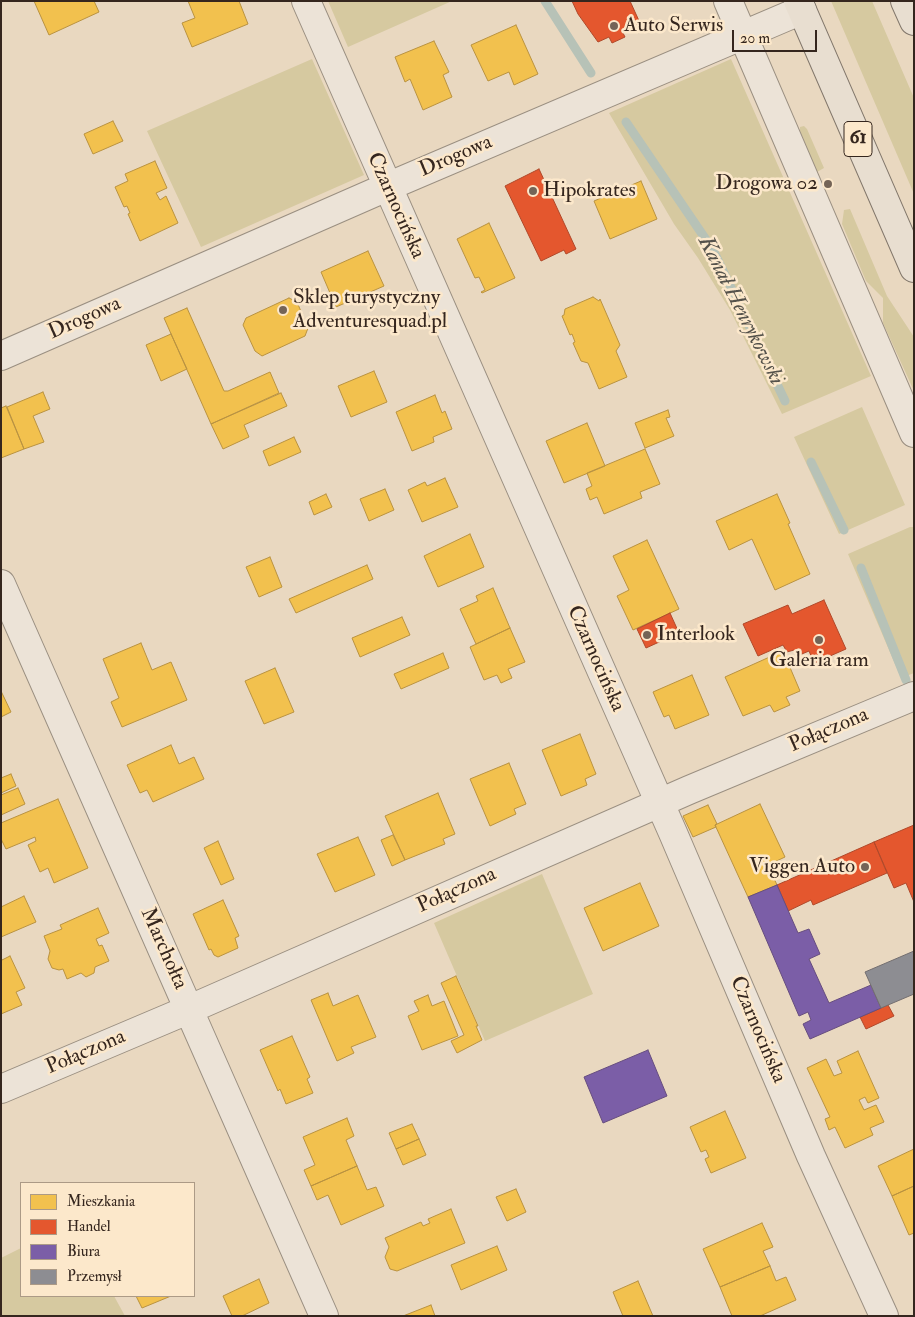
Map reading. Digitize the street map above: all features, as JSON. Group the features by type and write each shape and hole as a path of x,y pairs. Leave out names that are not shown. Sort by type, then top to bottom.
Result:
{"main road":[{"path":"905,1 914,22"},
{"name":"61","path":"800,6 914,268"}],"street":[{"name":"Czarnocińska","path":"306,1 659,803 811,1156 884,1316"},
{"path":"728,1 914,432"},
{"name":"Drogowa","path":"1,356 387,187 742,35 800,6"},
{"name":"Marchołta","path":"1,584 324,1316"},
{"name":"Połączona","path":"1,1089 190,1009 659,803 914,696"}],"shaded area":[{"path":"328,1 452,1 348,47"},
{"path":"831,1 872,1 914,98 914,194"},
{"path":"312,59 364,175 201,247 147,131"},
{"path":"731,59 871,376 782,414 730,310 698,258 674,224 609,113"},
{"path":"804,126 824,168 817,172 800,131 800,127"},
{"path":"850,209 887,296 914,337 914,391 883,323 883,298 866,281 842,224 844,210"},
{"path":"862,407 905,505 839,534 794,437"},
{"path":"910,527 914,527 914,673 901,678 848,554"},
{"path":"542,874 593,994 485,1041 434,923"},
{"path":"20,1248 20,1297 115,1297 125,1316 1,1316 1,1258"}],"building: Mieszkania":[{"path":"34,1 94,1 99,12 49,35"},
{"path":"188,1 239,1 248,24 192,47 182,23 195,18"},
{"path":"516,25 538,74 514,85 509,72 488,81 471,45"},
{"path":"434,41 449,72 443,75 452,97 423,110 410,79 405,82 395,57"},
{"path":"113,121 123,141 93,154 84,134"},
{"path":"155,161 167,188 156,193 160,200 166,196 178,223 140,241 128,214 130,213 127,206 124,207 115,187 128,181 125,174"},
{"path":"641,181 657,219 610,239 594,201"},
{"path":"489,223 515,278 482,293 485,290 479,277 475,278 457,239"},
{"path":"368,251 384,286 336,307 321,272"},
{"path":"593,297 599,301 600,299 620,345 616,351 627,377 599,389 588,363 581,361 573,343 575,342 572,334 570,335 562,316 565,309"},
{"path":"289,298 297,302 308,328 305,336 262,356 255,351 243,325 246,318"},
{"path":"187,308 224,391 228,391 270,372 279,393 211,424 164,318"},
{"path":"171,334 187,369 161,381 146,345"},
{"path":"374,371 387,402 351,417 338,386"},
{"path":"43,392 50,409 33,416 44,442 24,449 7,407"},
{"path":"281,393 287,406 244,425 249,437 223,449 211,424"},
{"path":"435,395 442,413 445,411 452,429 433,437 434,442 412,451 396,412"},
{"path":"6,406 24,449 1,458 1,408"},
{"path":"668,410 670,417 666,418 674,436 645,448 635,423"},
{"path":"587,423 605,466 564,483 546,441"},
{"path":"294,437 301,452 269,466 263,451"},
{"path":"645,449 660,484 640,492 642,498 604,514 597,497 590,500 586,489 592,486 587,473"},
{"path":"445,478 458,507 422,522 408,490 425,482 427,486"},
{"path":"385,489 394,510 369,521 360,499"},
{"path":"326,494 332,507 314,515 309,502"},
{"path":"777,494 810,574 775,590 752,539 729,550 716,521"},
{"path":"470,534 484,567 438,587 424,556"},
{"path":"647,540 679,609 633,630 617,596 629,590 613,556"},
{"path":"270,557 282,587 259,597 246,567"},
{"path":"367,565 373,579 296,613 289,599"},
{"path":"493,588 510,628 476,644 460,609 478,601 476,596"},
{"path":"402,617 410,635 360,657 352,638"},
{"path":"510,628 525,662 508,669 512,678 501,683 497,675 484,680 470,647"},
{"path":"141,643 152,670 171,662 187,700 122,727 111,702 119,698 103,659"},
{"path":"783,651 800,691 786,697 790,705 774,712 770,705 743,716 725,677"},
{"path":"443,653 449,668 401,689 394,674"},
{"path":"275,668 294,712 264,724 245,681"},
{"path":"692,675 709,715 675,729 669,715 664,717 653,692"},
{"path":"1,691 11,712 1,717"},
{"path":"580,734 596,774 585,779 587,785 561,796 542,750"},
{"path":"171,745 179,764 194,757 204,779 153,802 147,790 140,793 127,765"},
{"path":"509,763 526,804 514,809 516,814 490,826 470,779"},
{"path":"11,774 16,786 1,793 1,778"},
{"path":"18,788 25,804 1,815 1,795"},
{"path":"438,793 455,834 443,839 445,844 405,860 385,816"},
{"path":"58,799 88,868 54,883 48,868 40,872 28,845 36,841 35,837 6,849 1,839 1,823"},
{"path":"760,804 785,857 768,865 777,885 748,897 715,825"},
{"path":"708,805 717,824 715,825 716,827 693,837 683,816"},
{"path":"393,835 405,860 392,866 381,840"},
{"path":"358,837 375,875 335,892 317,854"},
{"path":"218,841 234,879 221,885 204,848"},
{"path":"640,883 659,926 603,951 584,908"},
{"path":"24,896 36,922 1,937 1,907"},
{"path":"223,900 239,936 235,938 238,948 218,957 214,955 211,949 209,950 193,914"},
{"path":"98,908 109,933 96,939 99,946 102,945 109,961 95,967 94,973 86,977 81,973 67,979 63,969 52,968 48,959 50,951 44,936 62,929 60,925"},
{"path":"10,956 25,988 16,992 22,1005 1,1014 1,958 2,960"},
{"path":"456,976 478,1026 476,1026 482,1040 457,1053 451,1041 464,1035 441,983"},
{"path":"328,993 333,1006 358,995 376,1037 351,1047 354,1053 337,1061 311,1000"},
{"path":"428,995 432,1006 444,1001 458,1036 422,1050 408,1016 419,1011 414,1001"},
{"path":"292,1036 310,1077 307,1079 313,1093 286,1104 280,1089 278,1091 260,1050"},
{"path":"858,1051 879,1098 868,1103 865,1097 859,1100 864,1110 876,1105 884,1122 870,1128 873,1135 845,1148 835,1127 829,1130 825,1119 830,1117 807,1068 826,1059 834,1076 842,1073 837,1061"},
{"path":"725,1111 746,1158 711,1173 705,1159 709,1157 706,1150 701,1152 690,1127"},
{"path":"347,1118 354,1136 346,1140 357,1166 311,1186 304,1170 315,1165 303,1137"},
{"path":"412,1124 419,1139 396,1149 389,1133"},
{"path":"419,1139 426,1155 403,1165 396,1149"},
{"path":"914,1149 914,1186 892,1196 878,1166"},
{"path":"357,1166 367,1190 376,1187 384,1206 341,1225 328,1195 317,1200 311,1186"},
{"path":"914,1186 914,1233 909,1235 892,1196"},
{"path":"516,1189 526,1212 507,1221 496,1197"},
{"path":"451,1209 465,1243 397,1271 390,1269 385,1257 389,1247 385,1238 421,1222 423,1226 430,1223 428,1219"},
{"path":"762,1223 773,1247 763,1251 770,1266 720,1287 703,1249"},
{"path":"497,1246 507,1270 461,1290 451,1265"},
{"path":"770,1266 776,1281 786,1277 796,1300 760,1316 732,1316 720,1287"},
{"path":"259,1279 269,1303 242,1316 232,1316 223,1296"},
{"path":"638,1281 653,1316 623,1316 613,1292"},
{"path":"136,1297 169,1297 142,1308"},
{"path":"431,1305 435,1316 403,1316"}],"building: Handel":[{"path":"572,1 630,1 640,23 622,31 625,37 612,43 609,37 598,42 578,14"},
{"path":"539,169 576,249 566,254 564,250 541,261 505,186"},
{"path":"824,600 846,649 814,663 809,651 797,656 794,650 787,652 783,645 758,656 743,624 788,605 792,614"},
{"path":"670,613 679,633 646,648 637,629"},
{"path":"914,825 914,902 906,883 894,888 874,842"},
{"path":"874,842 887,873 813,905 811,900 788,911 777,885"},
{"path":"888,1005 894,1016 866,1029 860,1017"}],"building: Biura":[{"path":"777,885 798,933 809,929 820,954 809,959 829,1003 871,985 881,1008 810,1039 803,1024 811,1020 808,1012 799,1016 748,897"},
{"path":"648,1050 667,1096 603,1123 584,1077"}],"building: Przemysł":[{"path":"914,951 914,994 881,1008 865,972"}],"waterway":[{"name":"Kanał Henrykowski","path":"545,1 591,73"},
{"name":"Kanał Henrykowski","path":"626,122 713,250 785,401"},
{"name":"Kanał Henrykowski","path":"811,462 844,530"},
{"path":"861,568 906,680"}],"place":[{"name":"Auto Serwis","path":"614,26"},
{"name":"Drogowa 02","path":"828,184"},
{"name":"Hipokrates","path":"533,191"},
{"name":"Sklep turystyczny Adventuresquad.pl","path":"283,310"},
{"name":"Interlook","path":"647,635"},
{"name":"Galeria ram","path":"819,640"},
{"name":"Viggen Auto","path":"865,867"}]}
